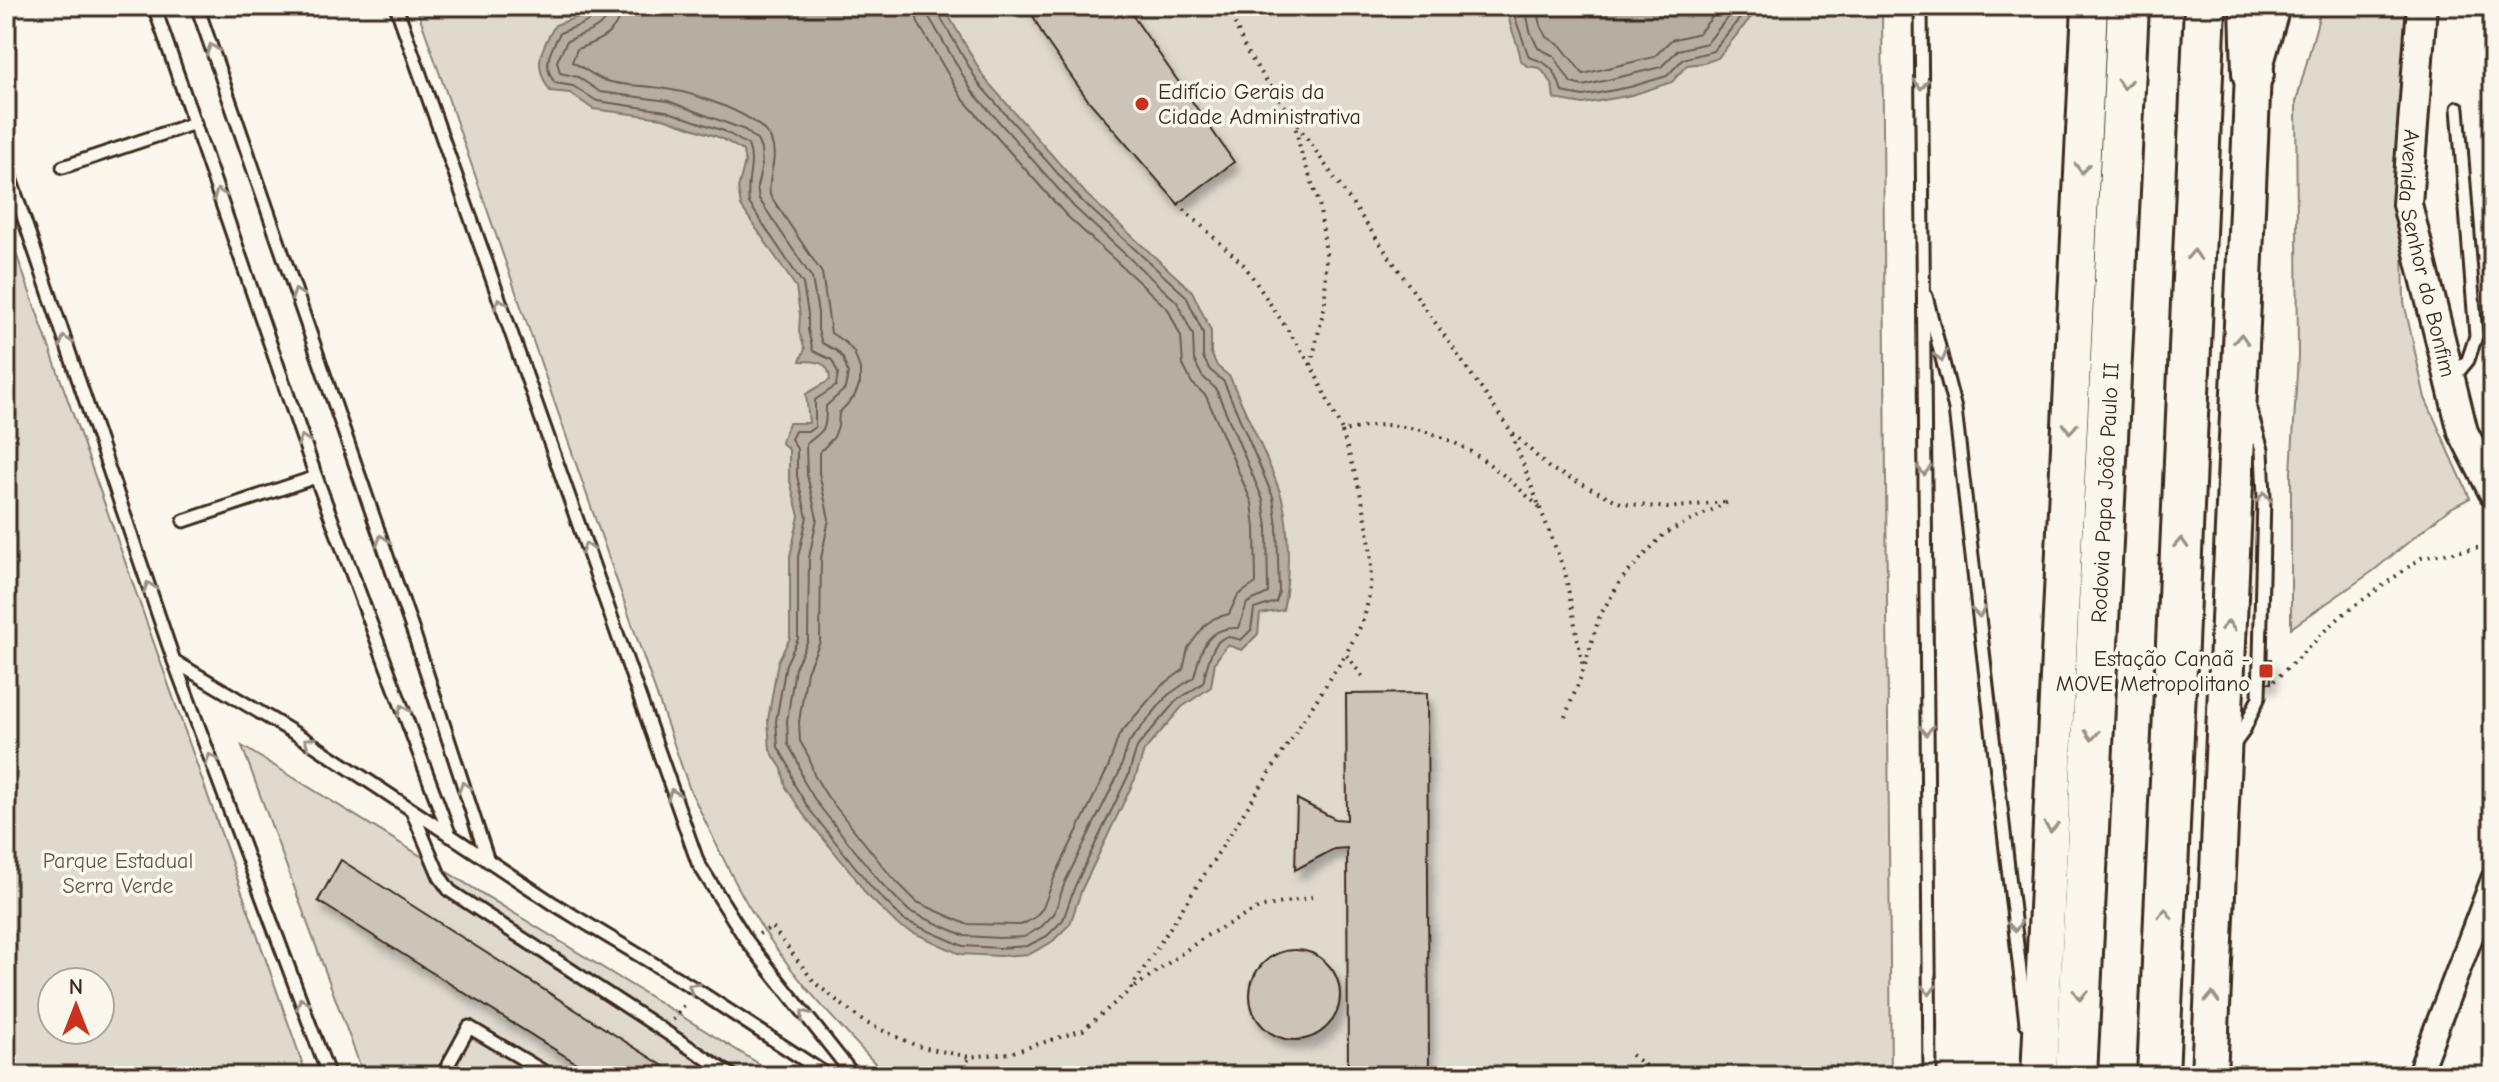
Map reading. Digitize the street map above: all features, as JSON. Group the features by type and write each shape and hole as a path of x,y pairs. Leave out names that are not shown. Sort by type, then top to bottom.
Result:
{"highway":[{"name":"Rodovia Papa João Paulo II","path":"2076,1076 2128,6"},
{"path":"2158,1076 2205,6"},
{"path":"2251,6 2253,73"}],"main road":[{"path":"2034,1060 2090,6"},
{"path":"2209,1076 2253,73 2272,6"}],"street":[{"name":"Avenida Senhor do Bonfim","path":"2422,6 2407,204 2463,432 2493,491"},
{"path":"2418,1076 2493,879"}],"lane":[{"path":"154,6 316,477 450,836"},
{"path":"197,6 415,637 488,861"},
{"path":"396,6 698,863 747,941 854,1076"},
{"path":"1921,6 1930,1076"},
{"path":"2451,380 2468,360 2476,336 2458,108"},
{"path":"63,167 195,123"},
{"path":"6,166 174,661 329,1076"},
{"path":"1921,280 1955,409 2027,1028"},
{"path":"2222,760 2243,732 2259,697 2264,498 2262,450 2257,426 2239,380"},
{"path":"184,521 316,477"},
{"path":"174,661 311,743 554,904 697,990 829,1076"},
{"path":"413,813 440,877 450,891 733,1076"},
{"path":"442,1076 469,1027 551,1076"},
{"path":"2033,1076 2034,1060"}],"path":[{"path":"1228,6 1246,51 1510,430 1549,468 1621,503 1667,508 1728,502 1664,534 1621,580 1599,617 1584,669 1565,717"},
{"path":"1294,119 1301,152 1319,203 1326,253 1325,304 1311,365"},
{"path":"1130,990 1346,654 1365,615 1372,558 1361,489 1342,431 1311,365 1245,266 1178,204"},
{"path":"1342,431 1383,425 1427,431 1498,468 1540,508"},
{"path":"1510,430 1565,572 1584,669"},
{"path":"2259,697 2342,615 2421,558 2493,545"},
{"path":"1346,654 1365,680"},
{"path":"747,941 772,927 815,983 864,1022 917,1046 969,1057 1010,1053 1083,1030 1130,990 1206,936 1259,908 1312,897"},
{"path":"664,1031 697,990"},
{"path":"1631,1055 1659,1076"},
{"path":"962,1076 969,1057"}],"green space":[{"path":"416,6 1882,6 1891,1076 887,1076 814,997 765,933 735,881 690,790"},
{"path":"2322,6 2406,6 2401,139 2404,302 2425,398 2470,498 2449,509 2373,571 2291,628 2291,472 2298,356 2296,102"},
{"name":"Parque Estadual Serra Verde","path":"6,225 307,1076 6,1076"},
{"path":"242,746 779,1076 364,1076"}],"water":[{"path":"595,6 943,6 985,79 1087,195 1192,291 1211,331 1211,353 1217,366 1230,377 1280,492 1288,551 1283,610 1260,614 1258,634 1242,650 1227,645 1215,662 1211,687 1182,707 1144,751 1135,779 1082,889 1070,924 1052,942 1030,954 960,954 899,926 866,894 803,814 786,787 782,769 770,750 768,720 778,661 790,638 790,556 799,516 789,477 789,450 781,442 789,423 809,423 806,394 830,380 828,369 821,363 800,361 805,349 799,332 796,287 741,206 738,188 745,162 743,151 721,138 663,118 593,109 570,93 550,91 541,73 540,58 550,34 555,25 586,14"},
{"path":"1508,6 1760,6 1718,58 1687,65 1672,82 1632,95 1583,104 1554,99 1552,83 1540,68 1527,66 1521,61 1509,21"}],"building":[{"name":"Edifício Gerais da Cidade Administrativa","path":"1028,6 1126,6 1234,162 1178,204 1088,100 1045,39"},
{"name":"Estação Canaã - MOVE Metropolitano","path":"2262,659 2271,659 2271,683 2262,683"},
{"path":"1427,693 1429,1076 1348,1076 1347,848 1334,849 1295,870 1297,799 1335,819 1347,820 1346,694"},
{"path":"341,860 679,1076 597,1076 318,901"},
{"path":"1295,950 1312,954 1327,963 1336,978 1340,995 1336,1012 1327,1027 1312,1036 1295,1040 1278,1036 1263,1027 1254,1012 1250,995 1254,978 1263,963 1278,954"}],"place":[{"name":"Edifício Gerais da Cidade Administrativa","path":"1142,104"},
{"name":"Estação Canaã - MOVE Metropolitano","path":"2266,671"}]}
